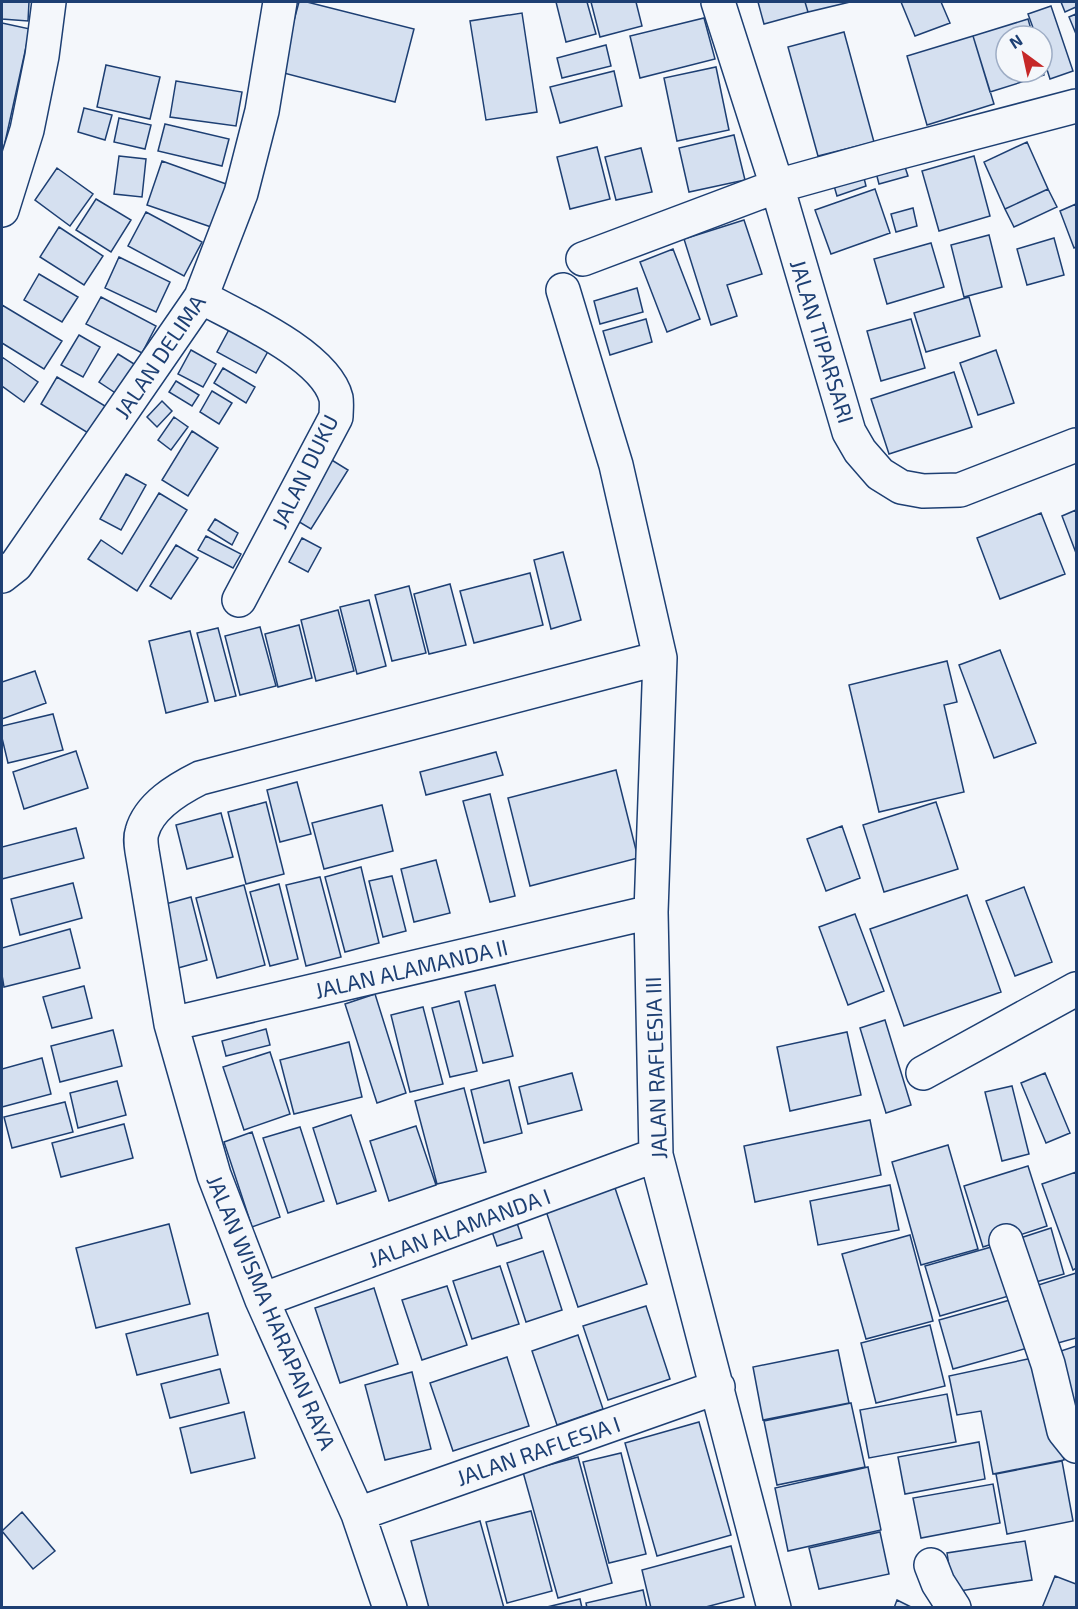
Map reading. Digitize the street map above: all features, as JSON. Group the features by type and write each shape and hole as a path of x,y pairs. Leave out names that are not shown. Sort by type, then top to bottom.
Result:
{"street":[{"path":"2,210 27,130 42,56 49,2"},
{"name":"JALAN DELIMA","path":"2,576 16,565 201,297 241,193 262,111 280,2"},
{"name":"JALAN TIPARSARI","path":"718,2 777,186 849,432 860,451 880,474 901,487 923,491 960,490 1077,445"},
{"path":"584,259 777,186 1077,106"},
{"name":"JALAN RAFLESIA III","path":"563,290 616,465 660,658 651,912 656,1155 774,1608"},
{"name":"JALAN DUKU","path":"201,297 293,348 312,363 328,381 336,399 336,417 238,600"},
{"name":"JALAN WISMA HARAPAN RAYA","path":"390,1608 358,1514 262,1300 214,1175 171,1024 141,834 146,822 160,805 180,788 200,778 660,658"},
{"name":"JALAN ALAMANDA II","path":"171,1024 651,912"},
{"path":"923,1073 1077,989"},
{"name":"JALAN ALAMANDA I","path":"262,1300 656,1155"},
{"path":"1006,1241 1048,1364 1064,1431 1077,1446"},
{"name":"JALAN RAFLESIA I","path":"358,1514 718,1387"},
{"path":"931,1565 938,1583 954,1608"}],"building":[{"path":"2,2 29,2 28,21 2,19"},
{"path":"299,2 307,2 414,29 395,102 280,72"},
{"path":"556,2 587,2 596,34 566,42"},
{"path":"591,2 636,2 642,26 600,37"},
{"path":"758,2 805,2 808,12 764,24"},
{"path":"805,2 850,2 808,12"},
{"path":"901,2 941,2 950,23 915,36"},
{"path":"1061,2 1076,2 1076,7 1065,12"},
{"path":"1051,6 1073,71 1054,78 1054,24 1032,24 1028,14"},
{"path":"522,13 537,112 486,120 470,21"},
{"path":"1076,14 1076,34 1069,17"},
{"path":"704,18 715,59 640,78 630,36"},
{"path":"1028,19 1029,24 1012,24"},
{"path":"2,23 30,29 2,156"},
{"path":"994,30 994,84 1015,84 990,92 973,36"},
{"path":"844,32 874,142 818,156 788,47"},
{"path":"973,36 994,104 927,125 907,56"},
{"path":"606,45 611,66 562,78 557,58"},
{"path":"106,65 160,77 150,119 97,107"},
{"path":"716,67 729,130 677,141 664,78"},
{"path":"614,71 622,106 560,123 550,87"},
{"path":"176,81 242,92 236,126 170,117"},
{"path":"84,108 112,115 105,140 78,132"},
{"path":"119,118 151,125 145,149 114,142"},
{"path":"165,124 229,139 222,166 158,151"},
{"path":"734,135 745,180 689,192 679,148"},
{"path":"1027,142 1048,189 1005,209 984,162"},
{"path":"597,147 610,199 570,209 557,157"},
{"path":"641,148 652,192 616,200 605,157"},
{"path":"119,156 146,159 142,197 114,194"},
{"path":"974,156 990,216 939,231 922,171"},
{"path":"902,158 908,176 879,184 874,165"},
{"path":"162,161 229,185 214,228 147,205"},
{"path":"57,168 93,194 70,226 35,200"},
{"path":"862,170 866,186 837,196 832,179"},
{"path":"875,189 890,233 831,254 815,210"},
{"path":"1048,189 1057,207 1014,227 1005,209"},
{"path":"96,199 131,220 111,252 76,230"},
{"path":"1076,204 1076,247 1074,248 1060,211"},
{"path":"913,208 917,226 896,232 891,214"},
{"path":"146,212 202,242 184,276 128,246"},
{"path":"744,220 762,274 727,285 737,316 711,325 684,239"},
{"path":"59,227 103,256 84,285 40,257"},
{"path":"989,235 1002,287 964,297 951,245"},
{"path":"1054,238 1064,275 1027,285 1017,249"},
{"path":"931,243 944,287 887,304 874,259"},
{"path":"673,249 700,319 667,332 640,262"},
{"path":"119,257 170,282 156,312 105,288"},
{"path":"39,274 78,297 62,322 24,300"},
{"path":"637,288 643,312 600,324 594,301"},
{"path":"101,297 156,326 142,353 86,324"},
{"path":"969,297 980,336 926,352 914,313"},
{"path":"2,305 62,341 44,369 2,343"},
{"path":"646,319 652,342 610,355 603,331"},
{"path":"911,319 925,368 881,381 867,331"},
{"path":"232,324 271,346 256,373 217,352"},
{"path":"79,335 100,347 83,377 61,365"},
{"path":"191,350 216,364 203,387 178,374"},
{"path":"996,350 1014,403 978,415 960,363"},
{"path":"118,354 139,367 120,396 99,382"},
{"path":"2,357 38,382 24,402 2,386"},
{"path":"223,368 255,387 246,403 214,383"},
{"path":"954,372 972,427 889,454 871,399"},
{"path":"57,377 110,409 93,436 41,404"},
{"path":"176,381 199,395 192,406 169,392"},
{"path":"212,391 232,403 219,424 200,412"},
{"path":"162,401 172,411 157,427 147,417"},
{"path":"174,417 188,427 171,450 158,440"},
{"path":"192,431 218,448 188,496 162,480"},
{"path":"322,454 348,470 311,529 286,514"},
{"path":"126,474 146,485 121,530 100,519"},
{"path":"159,493 187,510 137,591 88,559 101,540 122,554"},
{"path":"1076,510 1076,553 1062,516"},
{"path":"1041,513 1065,574 1000,599 977,538"},
{"path":"215,519 238,533 232,545 208,530"},
{"path":"206,536 241,554 233,568 198,550"},
{"path":"302,538 321,548 308,572 289,562"},
{"path":"176,545 198,558 171,599 150,586"},
{"path":"563,552 581,620 551,629 534,560"},
{"path":"530,573 543,625 474,643 460,591"},
{"path":"450,584 466,645 429,654 414,594"},
{"path":"409,586 426,653 392,661 375,595"},
{"path":"369,600 386,666 357,674 340,607"},
{"path":"338,610 354,671 316,681 301,620"},
{"path":"299,625 312,678 278,687 265,634"},
{"path":"260,627 276,686 240,695 225,636"},
{"path":"218,628 236,696 215,701 197,633"},
{"path":"190,631 208,702 166,713 149,641"},
{"path":"1000,650 1036,743 994,758 959,665"},
{"path":"947,661 957,702 944,705 964,792 879,812 849,685"},
{"path":"35,671 46,703 2,719 2,682"},
{"path":"53,714 63,750 8,763 2,738 2,726"},
{"path":"76,751 88,788 24,809 13,772"},
{"path":"496,752 503,775 426,795 420,772"},
{"path":"616,770 638,858 530,886 508,798"},
{"path":"297,782 311,834 280,842 267,790"},
{"path":"490,794 515,896 490,902 463,801"},
{"path":"266,802 284,874 246,884 228,812"},
{"path":"936,802 958,869 884,892 863,825"},
{"path":"382,805 393,851 324,869 312,823"},
{"path":"221,813 233,857 187,869 176,825"},
{"path":"842,826 860,878 826,891 807,839"},
{"path":"76,828 84,858 2,879 2,847"},
{"path":"436,860 450,913 414,922 401,869"},
{"path":"361,867 379,943 345,952 325,877"},
{"path":"392,876 406,931 383,937 369,881"},
{"path":"320,877 341,957 306,966 286,885"},
{"path":"73,883 82,918 20,935 11,899"},
{"path":"279,884 298,959 270,966 250,892"},
{"path":"244,885 265,965 217,978 196,898"},
{"path":"1024,887 1052,962 1015,976 986,901"},
{"path":"967,895 1001,992 904,1026 870,929"},
{"path":"191,897 207,960 178,968 162,905"},
{"path":"855,914 884,991 848,1005 819,927"},
{"path":"70,929 80,968 4,987 2,948"},
{"path":"495,985 513,1056 483,1063 465,992"},
{"path":"84,986 92,1018 52,1028 43,997"},
{"path":"375,994 406,1093 377,1103 345,1004"},
{"path":"459,1001 477,1071 450,1077 432,1008"},
{"path":"423,1007 443,1084 410,1092 391,1015"},
{"path":"885,1020 911,1105 886,1113 860,1028"},
{"path":"266,1029 270,1045 226,1056 222,1041"},
{"path":"113,1030 122,1066 60,1082 51,1046"},
{"path":"847,1032 861,1095 790,1111 777,1047"},
{"path":"349,1042 362,1097 294,1114 280,1060"},
{"path":"270,1052 290,1114 244,1130 223,1067"},
{"path":"42,1058 51,1094 2,1107 2,1069"},
{"path":"572,1073 582,1110 528,1124 519,1087"},
{"path":"1045,1073 1070,1133 1046,1143 1021,1083"},
{"path":"509,1080 522,1133 484,1143 471,1090"},
{"path":"117,1081 126,1115 78,1128 70,1093"},
{"path":"1012,1086 1029,1154 1002,1161 985,1092"},
{"path":"464,1088 486,1172 437,1184 415,1101"},
{"path":"65,1102 73,1132 12,1148 4,1117"},
{"path":"351,1115 376,1191 337,1204 313,1128"},
{"path":"870,1120 881,1175 755,1202 744,1146"},
{"path":"124,1124 133,1158 61,1177 52,1143"},
{"path":"416,1126 436,1185 389,1201 370,1141"},
{"path":"300,1127 324,1201 288,1213 263,1138"},
{"path":"252,1132 280,1217 252,1227 224,1142"},
{"path":"948,1145 978,1249 921,1265 892,1162"},
{"path":"1028,1166 1047,1226 983,1247 964,1186"},
{"path":"1076,1172 1076,1268 1073,1270 1042,1184"},
{"path":"890,1185 899,1230 818,1245 810,1201"},
{"path":"615,1188 647,1284 578,1307 546,1211"},
{"path":"513,1211 522,1238 497,1246 488,1220"},
{"path":"169,1224 190,1304 96,1328 76,1248"},
{"path":"1051,1228 1064,1274 1022,1286 1008,1242"},
{"path":"910,1235 933,1321 866,1339 842,1254"},
{"path":"1005,1243 1019,1293 940,1316 925,1266"},
{"path":"543,1251 562,1310 526,1322 507,1263"},
{"path":"500,1266 519,1324 472,1339 453,1281"},
{"path":"1076,1273 1076,1338 1047,1346 1029,1288"},
{"path":"447,1286 467,1345 422,1360 402,1300"},
{"path":"374,1288 398,1364 340,1383 315,1308"},
{"path":"1017,1298 1031,1347 953,1369 939,1320"},
{"path":"646,1306 670,1379 608,1400 583,1326"},
{"path":"208,1313 218,1355 137,1375 126,1334"},
{"path":"930,1325 945,1386 876,1403 861,1343"},
{"path":"578,1335 603,1409 557,1425 532,1351"},
{"path":"1076,1346 1076,1428 1052,1354"},
{"path":"838,1350 849,1403 763,1420 753,1367"},
{"path":"1042,1356 1064,1460 993,1474 981,1411 957,1415 949,1376"},
{"path":"507,1357 529,1426 453,1451 430,1383"},
{"path":"220,1369 229,1403 170,1418 161,1384"},
{"path":"412,1372 431,1449 385,1460 365,1385"},
{"path":"947,1394 956,1442 869,1458 860,1410"},
{"path":"851,1403 865,1467 777,1485 764,1421"},
{"path":"244,1412 255,1458 191,1473 180,1428"},
{"path":"699,1422 731,1535 657,1556 625,1443"},
{"path":"979,1442 985,1479 905,1494 898,1457"},
{"path":"621,1453 646,1554 609,1563 583,1462"},
{"path":"578,1457 612,1583 558,1598 523,1472"},
{"path":"1062,1461 1073,1521 1007,1534 996,1474"},
{"path":"868,1467 881,1530 788,1551 775,1488"},
{"path":"993,1484 1000,1523 921,1538 913,1498"},
{"path":"531,1511 552,1591 507,1603 486,1522"},
{"path":"22,1512 55,1551 33,1569 2,1531"},
{"path":"480,1521 504,1608 429,1608 411,1541"},
{"path":"880,1532 889,1574 819,1589 809,1548"},
{"path":"1025,1541 1032,1580 953,1592 947,1553"},
{"path":"731,1546 744,1597 702,1608 651,1608 642,1570"},
{"path":"1055,1576 1076,1584 1076,1608 1042,1608"},
{"path":"643,1590 647,1608 587,1608 586,1603"},
{"path":"580,1599 582,1608 543,1608"},
{"path":"897,1600 913,1608 894,1608"}]}
